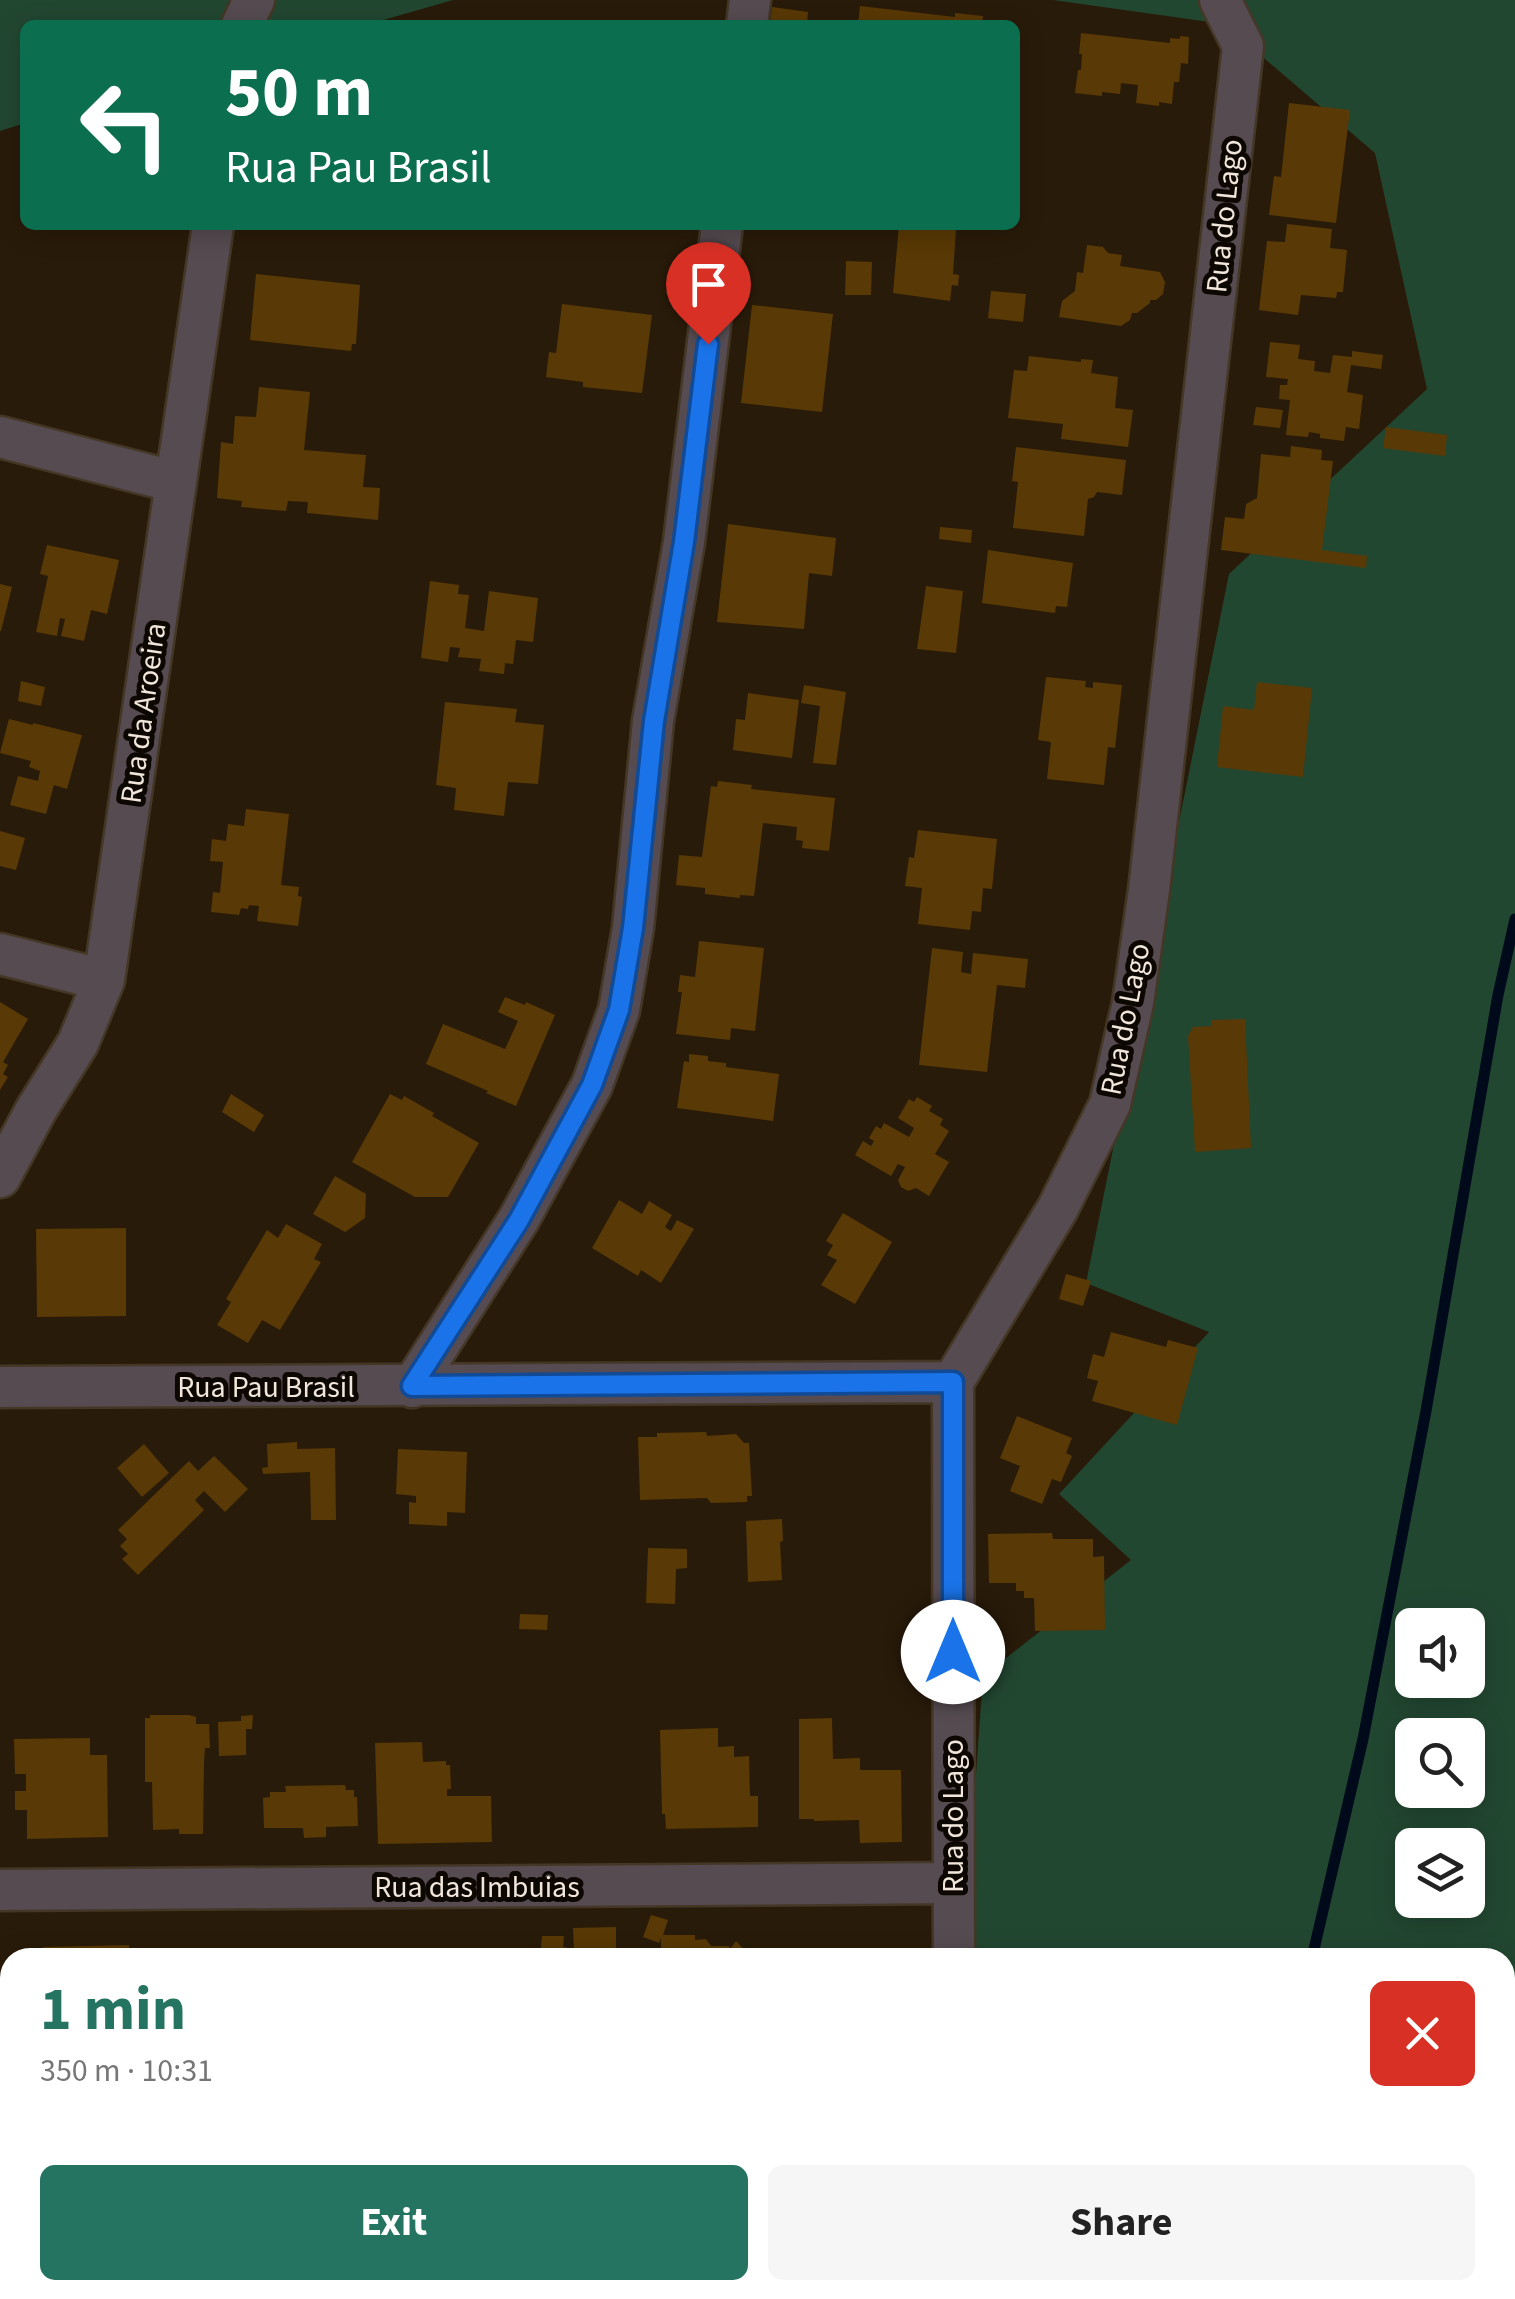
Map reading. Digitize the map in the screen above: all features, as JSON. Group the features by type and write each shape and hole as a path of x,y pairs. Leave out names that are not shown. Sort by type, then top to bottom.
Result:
{"street":[{"name":"Rua do Lago","path":"954,1948 953,1382 1058,1208 1110,1104 1134,1003 1242,46 1220,0"},
{"name":"Rua da Aroeira","path":"0,1177 78,1043 104,980 212,230"},
{"path":"412,1386 519,1220 592,1085 619,1010 633,928 654,721 684,542 721,230"},
{"path":"0,437 176,482"},
{"path":"0,954 104,980"},
{"name":"Rua Pau Brasil","path":"0,1388 953,1382"},
{"name":"Rua das Imbuias","path":"0,1890 953,1883"}],"green space":[{"path":"0,0 453,0 383,20 20,20 20,125 0,131"},
{"path":"1053,0 1515,0 1515,1948 964,1948 983,1676 1131,1560 1059,1494 1209,1332 1086,1283 1229,574 1427,389 1375,153 1224,24"}],"building":[{"path":"860,6 955,17 955,13 983,16 983,20 859,20"},
{"path":"772,7 808,12 807,20 771,20"},
{"path":"1081,33 1170,43 1170,38 1189,37 1188,64 1181,63 1172,104 1136,103 1138,85 1121,83 1120,94 1075,93 1081,70"},
{"path":"1289,103 1350,110 1336,223 1269,215 1274,176 1281,177"},
{"path":"1287,224 1332,229 1330,248 1347,250 1343,292 1337,292 1336,298 1301,295 1298,315 1259,310 1267,241 1285,242"},
{"path":"899,230 956,230 953,274 959,275 958,286 952,285 950,301 893,293"},
{"path":"1087,245 1122,255 1120,266 1160,272 1165,282 1163,294 1132,313 1121,326 1059,317 1062,301 1075,291 1077,272 1083,273"},
{"path":"846,261 872,262 871,295 845,295"},
{"path":"256,274 360,285 356,344 352,344 351,351 250,340"},
{"path":"991,291 1026,294 1023,322 988,318"},
{"path":"562,304 652,315 642,393 583,387 583,382 546,377 549,352 556,353"},
{"path":"752,305 833,314 822,412 741,403"},
{"path":"1270,342 1300,345 1298,359 1315,361 1314,371 1330,373 1333,355 1352,357 1352,351 1383,355 1381,369 1351,365 1347,392 1363,395 1359,429 1346,427 1344,441 1320,438 1320,434 1309,432 1308,437 1286,435 1290,400 1279,399 1280,385 1287,385 1288,379 1266,377"},
{"path":"1029,356 1093,360 1091,373 1118,377 1115,408 1133,410 1128,447 1061,439 1063,424 1008,418 1014,370 1027,371"},
{"path":"259,387 310,392 304,450 366,455 363,487 380,488 378,520 307,513 308,502 288,501 286,511 241,507 242,501 217,498 221,442 233,444 235,416 256,417"},
{"path":"1256,407 1283,410 1280,428 1253,425"},
{"path":"1386,427 1447,435 1445,456 1383,448"},
{"path":"1291,446 1322,450 1321,460 1333,461 1322,550 1367,556 1366,568 1221,550 1225,517 1244,519 1246,504 1257,498 1261,454 1290,457"},
{"path":"1016,447 1126,460 1122,495 1097,492 1088,499 1084,536 1013,528 1018,482 1012,481"},
{"path":"728,524 836,538 832,576 809,573 804,629 717,622"},
{"path":"940,527 972,530 971,543 939,539"},
{"path":"47,545 119,560 107,614 91,610 84,641 61,636 65,619 60,618 57,636 36,632 48,576 40,574"},
{"path":"988,550 1073,563 1067,607 1056,606 1055,613 982,603"},
{"path":"430,581 459,585 458,594 469,595 465,628 484,631 489,591 538,598 533,642 516,640 513,664 505,663 504,674 479,671 481,659 458,657 460,648 450,647 448,662 421,658"},
{"path":"0,584 12,587 1,631 0,631"},
{"path":"926,586 963,591 956,653 917,649"},
{"path":"1046,677 1086,681 1085,687 1093,688 1093,682 1122,685 1115,748 1108,747 1104,785 1047,779 1051,742 1038,740"},
{"path":"21,681 45,687 41,706 18,701"},
{"path":"1257,682 1312,688 1303,777 1217,767 1223,706 1254,710"},
{"path":"804,685 846,692 836,765 813,763 820,706 801,703"},
{"path":"748,693 799,700 792,758 733,750 736,719 745,720"},
{"path":"445,702 517,709 515,722 544,725 538,784 508,782 504,816 454,810 456,788 436,785"},
{"path":"9,719 82,735 67,789 54,785 46,814 10,805 18,776 38,781 40,771 29,767 31,761 0,753"},
{"path":"718,781 752,785 751,789 835,798 829,851 802,848 803,841 796,840 797,827 763,823 754,896 705,894 705,888 676,885 679,855 702,857 711,786 717,787"},
{"path":"246,809 289,814 281,885 299,887 298,896 302,897 298,926 257,921 259,906 241,908 239,915 211,912 213,892 220,893 223,862 210,861 212,839 226,841 228,824 244,826"},
{"path":"918,830 997,839 992,889 983,888 981,912 972,911 970,930 918,924 922,888 905,886"},
{"path":"0,831 25,838 16,870 0,866"},
{"path":"699,941 764,948 755,1031 731,1028 730,1040 676,1034 682,992 678,992 680,975 695,977"},
{"path":"932,948 963,952 961,972 971,974 973,953 1028,959 1025,988 997,985 987,1072 919,1065"},
{"path":"505,997 555,1015 516,1106 426,1064 443,1024 505,1049 518,1021 498,1012"},
{"path":"0,1002 28,1019 3,1062 8,1065 3,1074 8,1077 0,1090"},
{"path":"1245,1019 1251,1148 1195,1152 1188,1036 1193,1027 1211,1026 1211,1020"},
{"path":"689,1054 708,1056 708,1061 726,1063 726,1067 779,1074 773,1121 677,1108 684,1061 689,1062"},
{"path":"231,1094 264,1115 254,1132 222,1112"},
{"path":"390,1094 402,1100 404,1096 479,1143 448,1197 415,1197 352,1162"},
{"path":"917,1097 932,1106 929,1111 943,1119 940,1125 949,1131 935,1154 949,1162 929,1196 916,1188 908,1191 901,1187 898,1180 905,1167 898,1164 891,1176 855,1155 863,1141 871,1146 874,1141 869,1138 876,1126 881,1129 884,1123 909,1137 914,1128 898,1118 909,1099 914,1102"},
{"path":"335,1176 366,1194 365,1218 345,1232 313,1214"},
{"path":"619,1200 642,1214 649,1201 672,1215 665,1227 671,1231 677,1220 694,1229 661,1283 641,1270 638,1276 592,1248"},
{"path":"843,1213 892,1242 855,1304 821,1285 837,1260 827,1255 833,1245 826,1241"},
{"path":"286,1224 322,1244 314,1259 321,1262 280,1330 262,1320 248,1343 217,1325 231,1302 226,1299 267,1230 278,1238"},
{"path":"126,1228 126,1316 37,1317 36,1229"},
{"path":"1066,1274 1091,1281 1083,1306 1059,1299"},
{"path":"1111,1332 1166,1347 1168,1340 1198,1348 1177,1425 1092,1401 1098,1381 1087,1378 1093,1354 1104,1357"},
{"path":"1017,1416 1072,1438 1066,1453 1072,1456 1061,1482 1052,1479 1042,1504 1010,1491 1020,1466 1000,1458"},
{"path":"706,1432 707,1436 736,1434 749,1443 752,1496 747,1496 747,1502 711,1503 707,1498 640,1500 638,1437"},
{"path":"297,1442 297,1449 335,1448 336,1520 311,1520 310,1472 263,1474 262,1468 268,1467 267,1444"},
{"path":"144,1444 169,1473 142,1497 117,1468"},
{"path":"398,1449 467,1452 465,1513 447,1512 447,1526 409,1524 409,1502 416,1503 416,1496 396,1494"},
{"path":"214,1456 248,1489 225,1512 204,1491 195,1500 204,1510 138,1575 122,1559 128,1554 120,1546 127,1539 118,1530 189,1461 198,1471"},
{"path":"782,1519 782,1580 748,1582 746,1521"},
{"path":"1052,1533 1053,1539 1093,1539 1093,1557 1104,1556 1105,1630 1035,1631 1034,1598 1024,1598 1024,1591 1016,1591 1016,1583 989,1583 988,1534"},
{"path":"648,1548 687,1549 687,1568 676,1569 675,1604 646,1603"},
{"path":"520,1614 548,1615 547,1630 519,1629"},
{"path":"189,1715 196,1717 196,1724 209,1724 203,1834 179,1834 179,1829 153,1830 152,1782 145,1782 145,1718"},
{"path":"253,1715 252,1729 246,1729 246,1755 219,1756 218,1722 241,1721 241,1716"},
{"path":"832,1718 833,1759 860,1758 860,1770 901,1770 902,1842 860,1843 859,1820 799,1819 799,1719"},
{"path":"718,1728 718,1747 734,1746 734,1757 749,1756 750,1796 758,1796 758,1827 666,1829 662,1814 660,1730"},
{"path":"90,1738 90,1755 107,1755 108,1837 27,1839 27,1810 15,1810 15,1791 26,1791 26,1774 15,1774 14,1739"},
{"path":"422,1742 423,1762 446,1761 450,1765 451,1789 447,1789 447,1796 491,1796 492,1842 378,1844 375,1743"},
{"path":"345,1785 357,1797 358,1826 326,1827 326,1837 304,1838 303,1828 264,1828 263,1798 270,1797 270,1792 286,1792 285,1786"},
{"path":"651,1915 668,1920 663,1935 695,1935 695,1940 706,1939 711,1946 730,1948 661,1948 661,1938 659,1943 643,1937"},
{"path":"616,1927 616,1948 574,1948 573,1928"},
{"path":"542,1936 564,1936 563,1947 568,1948 541,1948"},
{"path":"129,1945 129,1948 43,1947"}],"waterway":[{"path":"1314,1948 1363,1739 1515,919"}],"route":[{"path":"708,344 684,542 654,721 633,928 619,1010 592,1085 519,1220 412,1386 953,1382 953,1652"}]}
